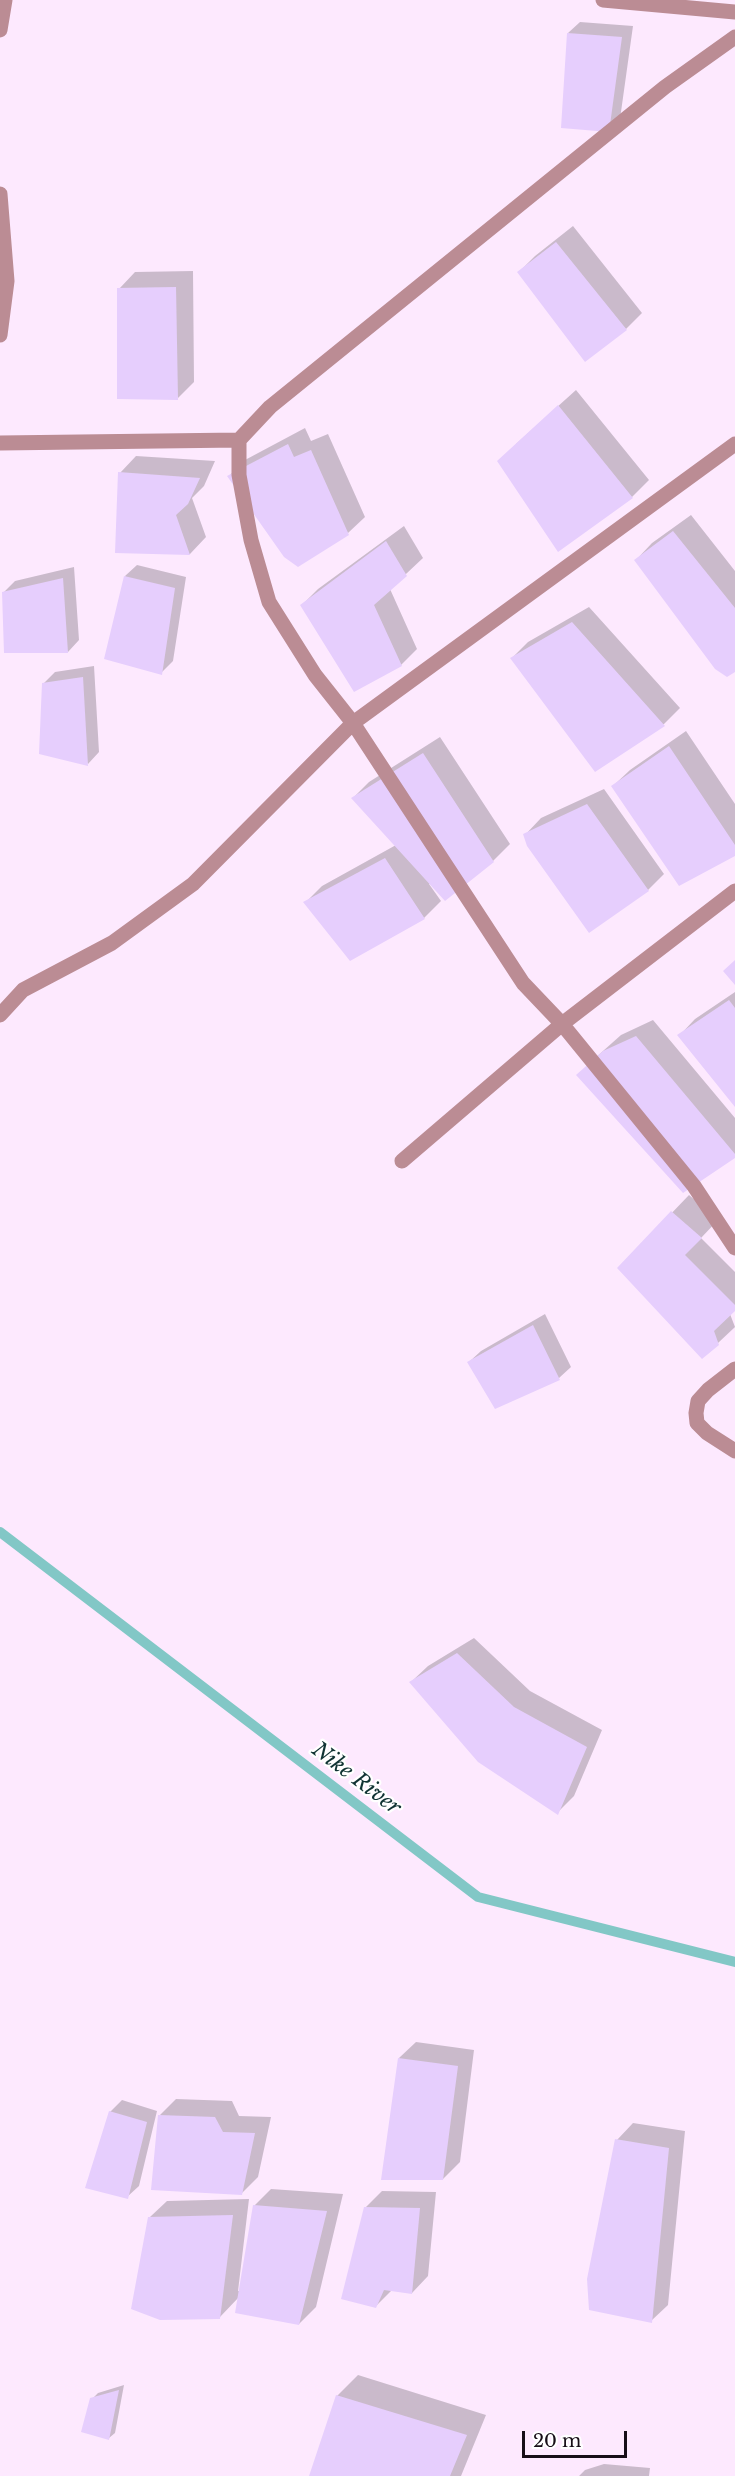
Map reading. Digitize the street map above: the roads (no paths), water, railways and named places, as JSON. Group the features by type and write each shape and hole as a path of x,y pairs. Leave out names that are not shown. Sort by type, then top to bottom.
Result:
{"street":[{"path":"0,30 5,0"},
{"path":"603,0 735,12"},
{"path":"735,37 665,87 270,406 238,440 239,474 251,540 269,602 315,675 353,723 523,983 562,1024 694,1186 735,1248"},
{"path":"0,195 7,281 0,335"},
{"path":"0,443 238,440"},
{"path":"0,1015 24,990 112,943 193,884 353,723 735,444"},
{"path":"402,1161 562,1024 735,891"},
{"path":"735,1369 698,1401 696,1413 697,1423 707,1433 735,1451"}],"waterway":[{"name":"Nike River","path":"0,1532 478,1897 735,1962"}]}
